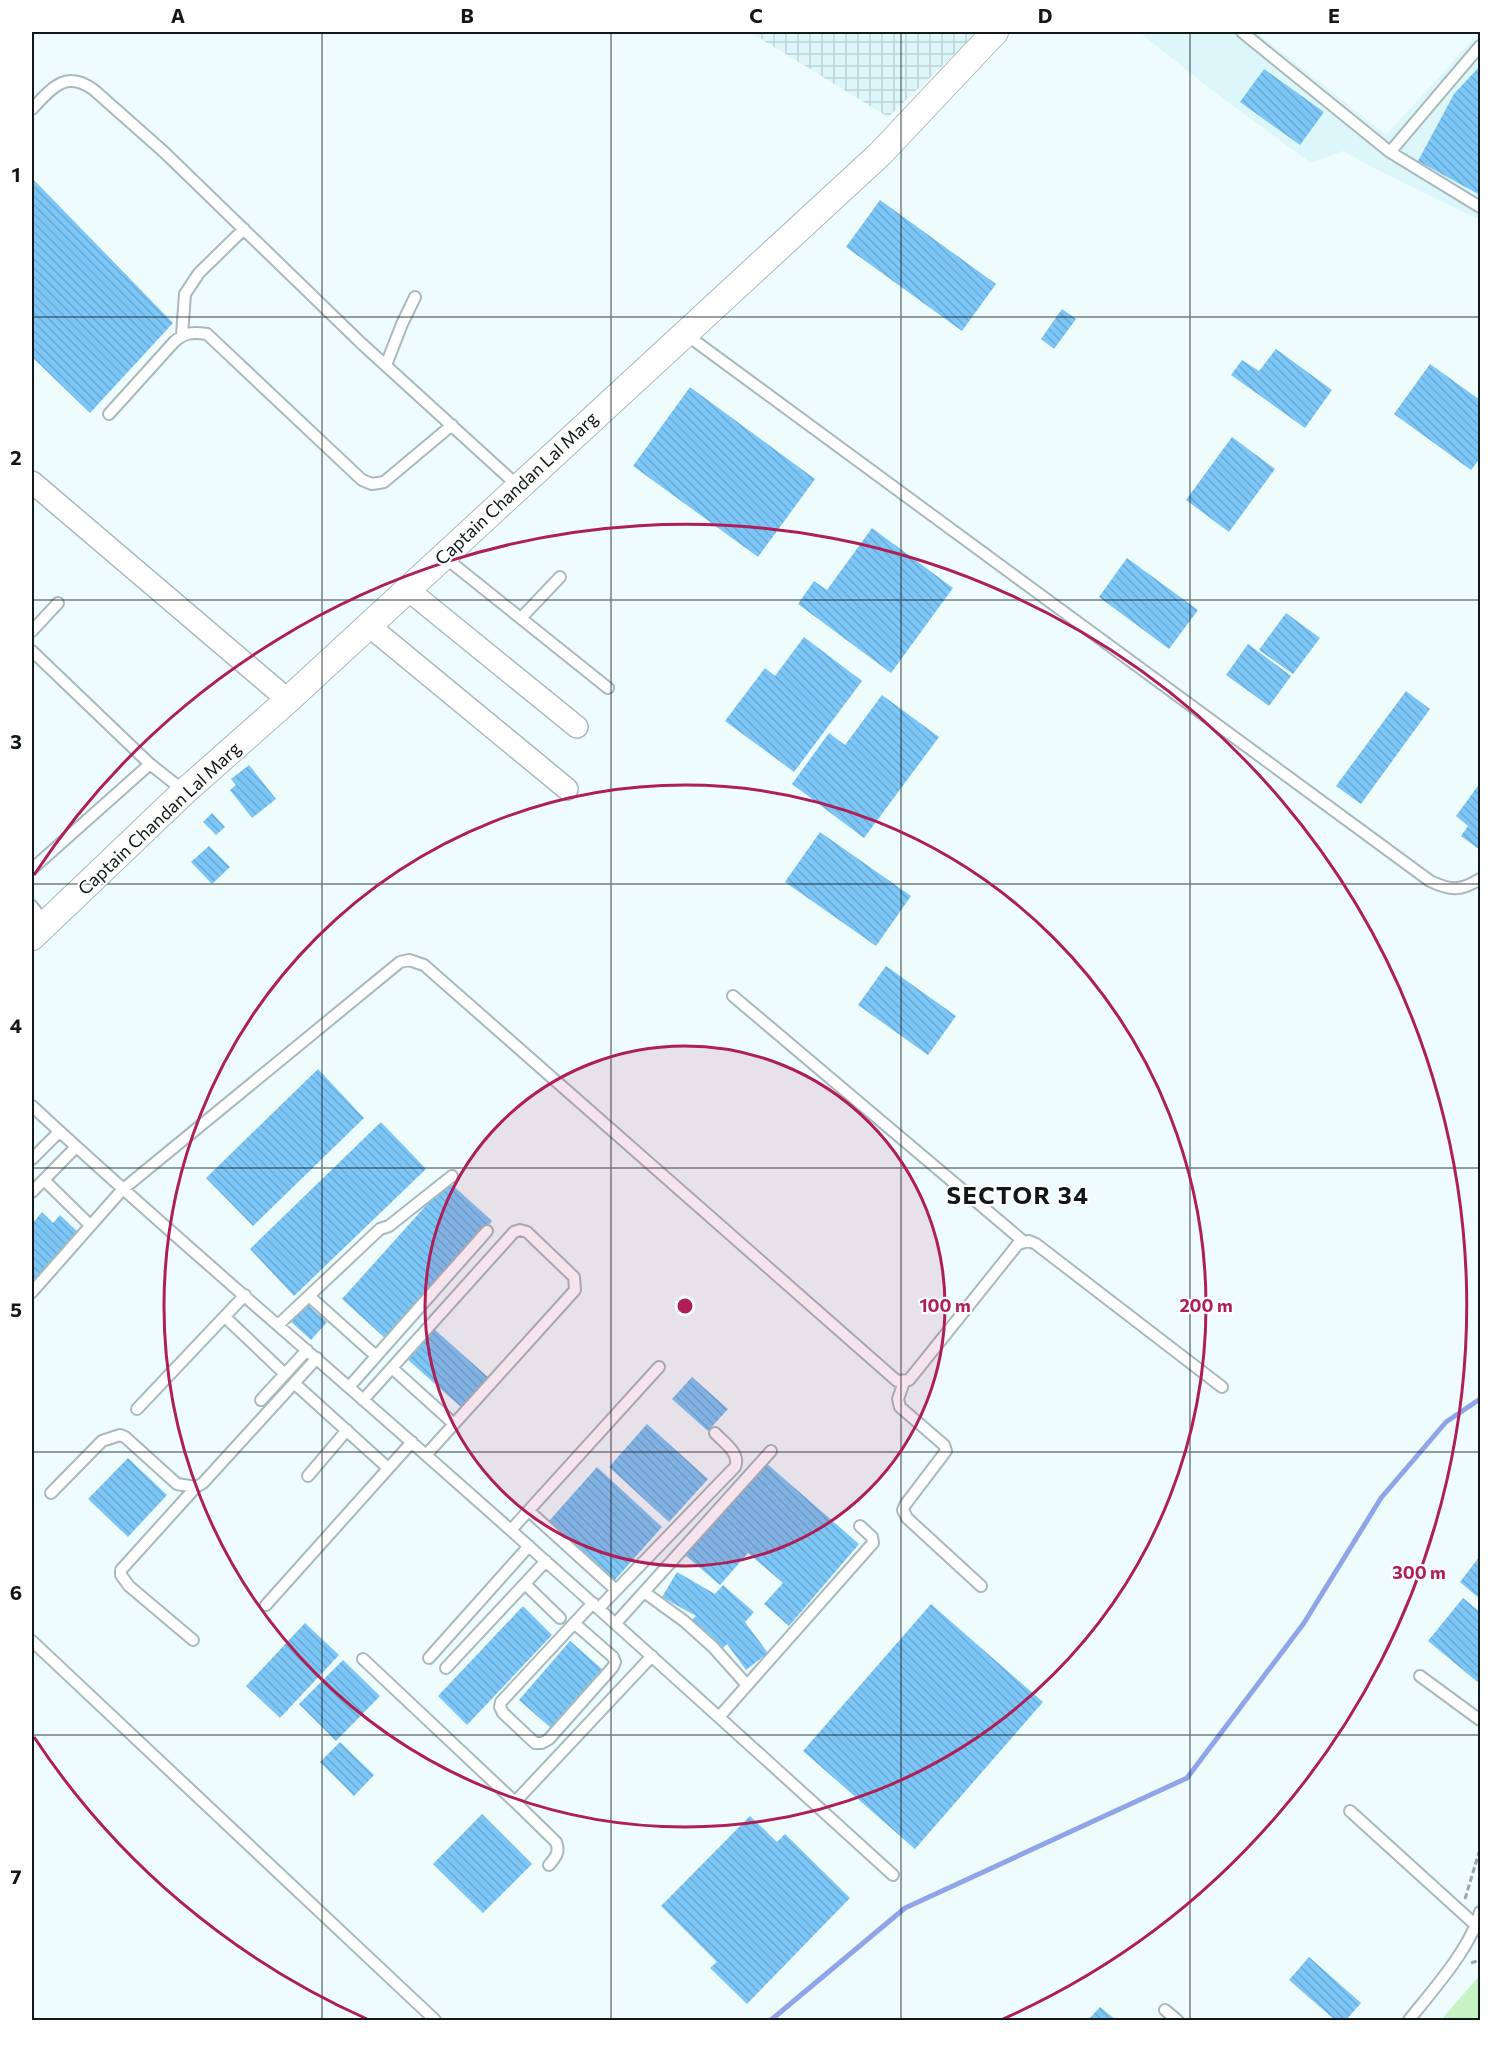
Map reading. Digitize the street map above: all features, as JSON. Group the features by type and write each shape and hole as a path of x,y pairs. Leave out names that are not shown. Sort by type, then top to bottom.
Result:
{"street":[{"name":"Captain Chandan Lal Marg","path":"36,922 288,700 880,154 994,32"},
{"path":"32,482 288,700"},
{"path":"406,589 577,727"},
{"path":"368,625 567,789"}],"lane":[{"path":"1242,32 1390,152 1480,207"},
{"path":"1390,152 1480,46"},
{"path":"32,109 53,87 74,79 85,83 164,152 386,365 518,486"},
{"path":"182,335 185,294 199,273 244,229"},
{"path":"386,365 415,297"},
{"path":"108,414 182,335 192,332 207,334 362,480 372,484 384,482 452,425"},
{"path":"684,333 1430,881 1442,887 1454,889 1467,887 1480,879"},
{"path":"443,556 608,688"},
{"path":"520,618 560,577"},
{"path":"32,631 58,603"},
{"path":"32,651 150,764 184,792"},
{"path":"32,869 150,764"},
{"path":"32,1292 122,1190 400,962 409,960 433,972 897,1381 909,1380 1018,1244 1029,1241 1036,1244 1222,1387"},
{"path":"733,996 1023,1241"},
{"path":"32,1106 122,1190 278,1324 596,1605 893,1875"},
{"path":"32,1159 59,1132"},
{"path":"32,1192 76,1148"},
{"path":"278,1324 380,1229 389,1226 452,1176"},
{"path":"44,1180 90,1225"},
{"path":"363,1400 514,1232 520,1230 526,1232 574,1277 575,1290 426,1455"},
{"path":"349,1387 487,1231"},
{"path":"137,1409 244,1295"},
{"path":"309,1296 376,1356"},
{"path":"225,1317 285,1374"},
{"path":"261,1400 307,1350"},
{"path":"193,1640 129,1586 120,1575 121,1570 316,1358"},
{"path":"511,1530 659,1367"},
{"path":"392,1368 454,1424"},
{"path":"904,1382 898,1399 900,1407 944,1444 946,1451 903,1510 907,1518 981,1586"},
{"path":"294,1383 388,1468"},
{"path":"308,1476 347,1430"},
{"path":"574,1623 613,1657 615,1662 549,1739 542,1743 535,1743 503,1713 500,1707 501,1702 574,1623 616,1590 735,1467 737,1462 735,1454 715,1433"},
{"path":"51,1493 102,1441 120,1435 177,1484 196,1487"},
{"path":"266,1605 412,1442"},
{"path":"616,1623 771,1451"},
{"path":"529,1511 616,1590"},
{"path":"719,1717 873,1543 872,1537 860,1526"},
{"path":"429,1658 529,1546"},
{"path":"446,1668 546,1561"},
{"path":"525,1584 560,1618"},
{"path":"644,1592 684,1621 713,1647 747,1685"},
{"path":"32,1641 435,2020"},
{"path":"515,1802 652,1656"},
{"path":"363,1659 556,1842 557,1855 549,1865"},
{"path":"1420,1676 1480,1720"},
{"path":"1350,1811 1479,1927"},
{"path":"1409,2020 1479,1927 1480,1912"},
{"path":"1164,2010 1177,2020"}],"path":[{"path":"1465,1901 1480,1849"}],"shaded area":[{"path":"750,32 978,32 888,117"},
{"path":"1139,32 1256,32 1386,135 1480,32 1480,220 1343,151 1311,163 1213,91"}],"green space":[{"path":"1480,1975 1480,2020 1441,2020"}],"building":[{"path":"1480,66 1480,195 1418,161 1454,94"},
{"path":"1264,69 1324,112 1300,145 1240,102"},
{"path":"32,178 173,323 90,413 32,357"},
{"path":"880,200 996,284 962,331 846,247"},
{"path":"1062,309 1076,319 1054,349 1041,339"},
{"path":"1276,349 1332,390 1305,428 1231,375 1242,360 1259,371"},
{"path":"1430,364 1480,400 1480,458 1471,470 1394,414"},
{"path":"690,387 815,479 758,557 633,466"},
{"path":"1232,437 1275,469 1229,532 1186,500"},
{"path":"872,528 953,588 891,673 798,604 814,581 827,590"},
{"path":"1127,558 1198,610 1169,649 1099,597"},
{"path":"1286,613 1320,638 1293,674 1259,650"},
{"path":"804,637 862,681 794,772 725,721 765,668 775,676"},
{"path":"1248,644 1291,676 1269,706 1226,675"},
{"path":"1406,691 1430,709 1361,804 1336,786"},
{"path":"882,695 939,737 864,838 792,784 829,733 845,745"},
{"path":"249,765 276,799 252,818 230,790 236,785 231,779"},
{"path":"1480,783 1480,850 1461,836 1468,826 1456,816"},
{"path":"212,813 225,827 216,835 203,822"},
{"path":"820,832 911,896 876,946 785,882"},
{"path":"209,846 230,867 212,884 191,862"},
{"path":"886,966 956,1016 928,1055 858,1005"},
{"path":"318,1069 364,1118 253,1226 206,1178"},
{"path":"381,1122 426,1169 294,1296 250,1249"},
{"path":"448,1181 492,1221 386,1339 342,1299"},
{"path":"42,1212 53,1223 60,1215 80,1234 32,1285 32,1224"},
{"path":"306,1303 327,1322 311,1340 290,1321"},
{"path":"433,1328 489,1378 462,1408 406,1358"},
{"path":"692,1377 728,1409 708,1431 672,1399"},
{"path":"647,1424 708,1479 669,1522 609,1467"},
{"path":"128,1458 167,1495 128,1537 88,1499"},
{"path":"766,1463 859,1544 789,1626 764,1604 783,1583 748,1553 720,1585 685,1555"},
{"path":"597,1467 662,1527 614,1581 549,1521"},
{"path":"1480,1556 1480,1599 1460,1582"},
{"path":"677,1572 715,1594 723,1585 754,1612 745,1622 768,1653 746,1670 727,1644 722,1649 691,1621 696,1616 662,1597"},
{"path":"1463,1598 1480,1612 1480,1684 1428,1641"},
{"path":"931,1604 1043,1702 915,1849 803,1751"},
{"path":"523,1606 552,1635 467,1725 438,1696"},
{"path":"305,1623 339,1655 280,1718 246,1686"},
{"path":"570,1641 602,1669 551,1728 519,1700"},
{"path":"343,1660 380,1696 336,1741 299,1704"},
{"path":"340,1742 374,1775 354,1796 320,1762"},
{"path":"482,1814 532,1864 483,1913 433,1864"},
{"path":"750,1816 777,1842 785,1834 850,1898 747,2004 710,1968 717,1962 661,1906"},
{"path":"1309,1957 1361,2003 1346,2020 1335,2020 1289,1980"},
{"path":"1100,2007 1116,2020 1088,2020"}],"waterway":[{"path":"771,2020 905,1908 1187,1778 1304,1623 1381,1498 1446,1422 1480,1399"}],"district":[{"name":"SECTOR 34","path":"1018,1194"}]}
